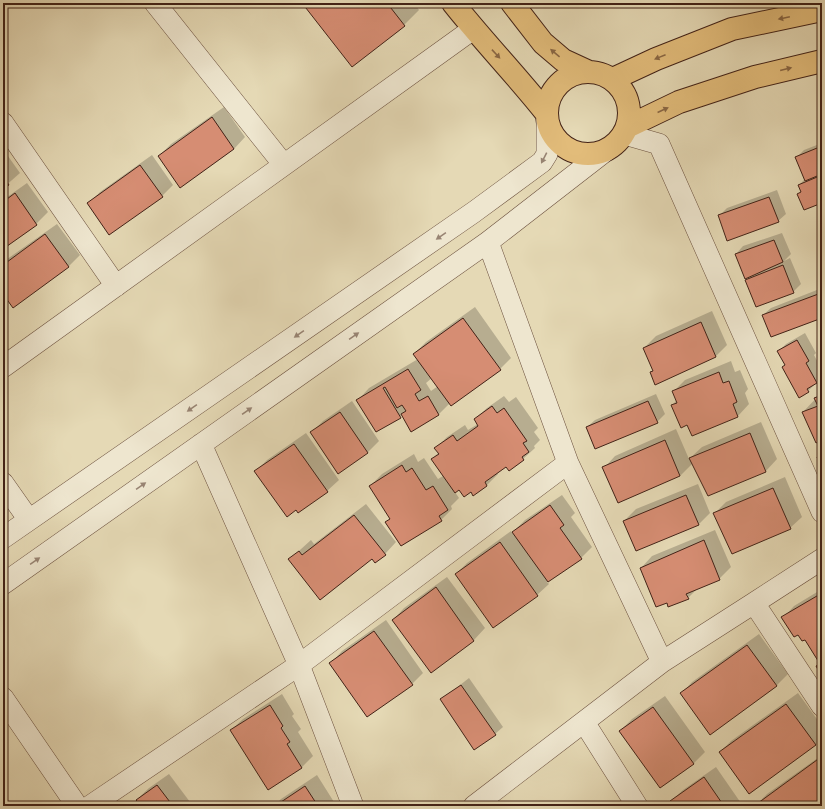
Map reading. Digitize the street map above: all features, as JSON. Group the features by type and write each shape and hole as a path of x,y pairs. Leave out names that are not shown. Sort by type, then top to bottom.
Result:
{"main road":[{"path":"453,3 473,29 521,80 547,117 551,130 557,140 565,148 586,154 598,154 608,149 617,143 626,130 679,102 755,77 822,60"},
{"path":"514,4 543,43 563,60 589,72"},
{"path":"613,79 656,58 732,29 814,8"},
{"path":"547,117 550,96 557,86 566,78 577,73 589,72 602,74 613,79 620,86 629,106 626,130"}],"street":[{"path":"155,3 284,165"},
{"path":"3,367 473,29"},
{"path":"3,538 474,212 542,162 547,154 547,117"},
{"path":"3,123 116,286"},
{"path":"626,130 659,144 822,512"},
{"path":"3,584 488,242 608,149"},
{"path":"488,242 568,462 662,662"},
{"path":"201,444 299,665 353,806"},
{"path":"90,806 299,665 568,462"},
{"path":"3,483 29,520"},
{"path":"474,806 662,662 822,559"},
{"path":"754,603 822,706"},
{"path":"3,698 77,806"},
{"path":"584,722 637,806"}],"building":[{"path":"302,3 387,3 405,26 352,67"},
{"path":"212,117 234,149 180,188 158,156"},
{"path":"822,146 822,174 805,181 795,157"},
{"path":"140,165 163,197 109,235 87,203"},
{"path":"822,175 822,203 804,210 797,194 801,192 798,185"},
{"path":"3,176 9,185 3,189"},
{"path":"15,193 37,225 3,249 3,202"},
{"path":"769,197 779,222 727,241 718,215"},
{"path":"45,234 69,267 13,308 3,294 3,265"},
{"path":"774,240 783,262 745,279 735,254"},
{"path":"783,265 794,293 756,307 745,280"},
{"path":"821,293 822,318 771,337 762,315"},
{"path":"463,318 501,370 451,406 413,354"},
{"path":"701,322 716,357 655,385 650,372 653,371 643,348"},
{"path":"797,340 809,361 806,363 817,383 807,389 809,392 799,398 782,367 785,365 777,351"},
{"path":"408,369 421,390 415,394 419,401 428,396 439,415 411,432 401,414 406,411 402,405 397,408 385,387 383,388 401,418 376,432 356,400"},
{"path":"719,372 723,383 729,381 737,402 733,404 738,417 692,436 687,425 681,428 671,405 677,403 672,391"},
{"path":"822,395 822,440 816,443 802,412 818,406 814,398"},
{"path":"648,401 658,423 595,449 586,427"},
{"path":"492,406 497,413 504,408 527,441 523,443 529,452 522,457 524,460 509,471 506,467 485,482 487,486 473,496 471,492 464,497 459,490 455,493 431,459 439,454 434,448 453,435 457,441 478,426 474,419"},
{"path":"340,412 368,453 338,474 310,432"},
{"path":"750,433 766,472 708,496 689,458"},
{"path":"665,440 680,476 618,503 602,467"},
{"path":"294,444 328,492 298,513 296,510 287,517 254,471"},
{"path":"822,455 822,471 817,457"},
{"path":"402,465 406,472 412,468 426,490 433,486 448,510 439,516 442,521 401,546 385,522 390,519 369,486"},
{"path":"773,488 791,529 732,554 713,513"},
{"path":"686,495 699,525 636,551 623,521"},
{"path":"550,505 564,525 560,528 582,559 548,582 512,532"},
{"path":"354,515 386,555 375,563 372,559 320,600 288,559 299,551 302,555"},
{"path":"704,540 720,580 686,594 689,599 668,607 667,603 656,607 640,568"},
{"path":"500,542 538,596 493,628 455,574"},
{"path":"436,587 474,641 431,673 392,620"},
{"path":"822,593 822,677 816,666 820,664 805,640 802,641 798,635 794,637 781,617"},
{"path":"374,631 413,685 367,717 329,663"},
{"path":"747,645 777,686 710,735 680,693"},
{"path":"461,685 496,735 474,750 440,699"},
{"path":"786,704 816,745 749,794 719,752"},
{"path":"270,705 283,726 281,728 290,742 287,744 302,768 268,790 230,730"},
{"path":"653,707 694,764 660,788 619,731"},
{"path":"821,757 822,806 754,806"},
{"path":"704,777 724,806 673,806 670,801"},
{"path":"157,785 173,806 133,806 138,802 136,800"},
{"path":"305,786 318,806 275,806"}]}
